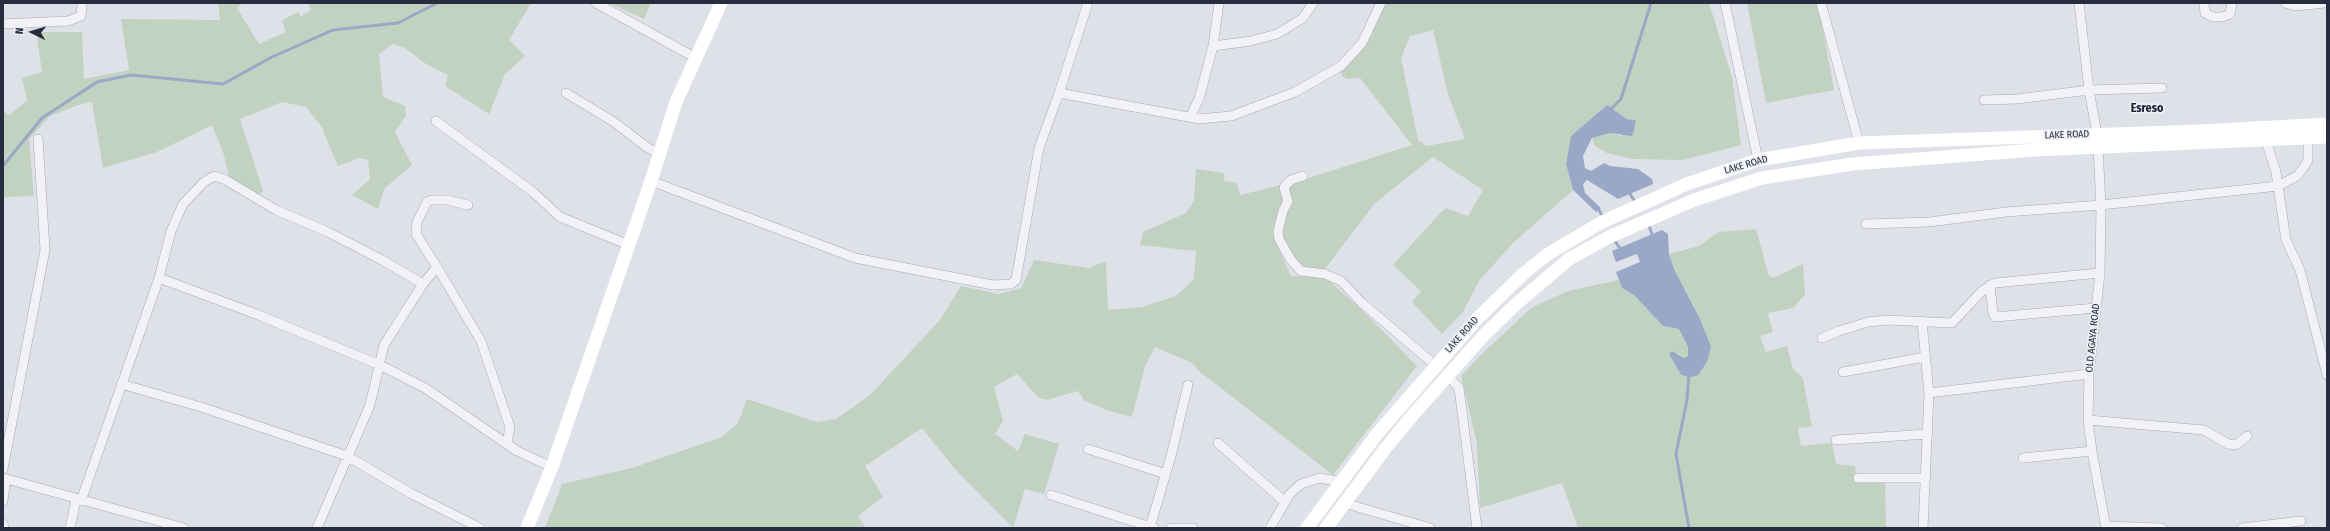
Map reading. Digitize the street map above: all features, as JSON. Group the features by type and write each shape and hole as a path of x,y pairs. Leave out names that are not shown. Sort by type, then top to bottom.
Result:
{"main road":[{"path":"527,528 552,468 651,181 676,102 721,3"},
{"name":"LAKE ROAD","path":"1326,528 1385,449 1485,334 1540,283 1569,259 1609,237 1658,214 1762,178 1792,172 1853,164 2200,131 2327,124"},
{"name":"LAKE ROAD","path":"1307,528 1377,434 1435,365 1477,319 1523,274 1548,254 1602,222 1656,196 1758,160 1859,143 2266,141 2327,137"}],"street":[{"path":"3,24 68,21 81,16 82,3"},
{"path":"596,3 696,58"},
{"path":"651,181 855,258 929,274 993,285 1007,285 1016,280 1036,159 1088,3"},
{"path":"1190,117 1199,99 1213,46 1219,3"},
{"path":"1213,46 1251,41 1276,34 1303,18 1313,3"},
{"path":"1059,93 1190,117 1210,119 1231,116 1295,92 1329,74 1345,62 1362,42 1381,3"},
{"path":"1725,3 1758,160"},
{"path":"1821,3 1859,143"},
{"name":"OLD AGAYA ROAD","path":"2079,3 2089,90 2098,141 2101,205 2100,273 2089,374 2088,420 2105,527"},
{"path":"2204,3 2206,14 2222,17 2230,14 2232,3"},
{"path":"2285,3 2295,6 2324,3"},
{"path":"1984,100 2017,99 2089,90 2162,88"},
{"path":"566,93 614,122 648,148 660,154"},
{"path":"436,121 533,192 560,217 629,245"},
{"path":"3,469 45,250 38,139"},
{"path":"1866,224 1929,222 2006,212 2101,205 2278,186 2297,176 2304,168 2308,160 2308,139"},
{"path":"2266,141 2276,172 2286,240 2300,270 2327,374"},
{"path":"70,528 78,500 122,384 159,278 171,231 183,204 204,182 214,176 224,179 276,210 328,232 382,260 423,284"},
{"path":"1302,176 1291,180 1284,188 1288,201 1283,211 1278,231 1279,239 1291,260 1301,271 1324,274 1342,281 1361,302 1435,365"},
{"path":"468,205 447,200 431,200 427,202 417,222 416,234 481,341 510,427 507,443"},
{"path":"317,528 370,405 384,345 423,284 437,267"},
{"path":"1822,338 1868,322 1887,320 1952,323 1982,291 1990,285 2100,273"},
{"path":"159,278 256,314 380,365 425,388 507,443 552,468"},
{"path":"1990,285 1992,313 1996,317 2096,308"},
{"path":"1922,322 1929,393 1923,528"},
{"path":"1843,372 1926,357"},
{"path":"1929,393 2089,374"},
{"path":"1449,377 1459,388 1477,528"},
{"path":"122,384 201,407 347,456 410,493 480,528"},
{"path":"1051,495 1152,528 1188,386"},
{"path":"2088,420 2204,430 2228,444 2236,444 2247,436"},
{"path":"1836,440 1928,434"},
{"path":"1218,443 1285,502"},
{"path":"1088,449 1166,474"},
{"path":"2023,458 2092,451"},
{"path":"1270,528 1285,502 1296,488 1311,480 1320,478 1341,482"},
{"path":"1858,478 1926,478"},
{"path":"3,501 4,479 184,528"},
{"path":"1344,503 1430,528"},
{"path":"2242,528 2301,521"},
{"path":"3,524 4,528"},
{"path":"2105,527 2162,528"},
{"path":"1172,528 1194,528"}],"green space":[{"path":"218,3 241,3 237,8 259,44 286,32 282,20 298,12 301,17 311,10 308,3 531,3 509,40 525,56 505,74 489,114 445,86 448,75 426,64 405,48 393,44 379,54 383,97 405,106 406,116 395,132 412,165 384,189 378,209 352,195 370,179 368,160 359,158 338,166 321,126 306,107 282,102 240,119 263,191 252,200 232,190 224,155 212,125 157,152 103,168 92,102 78,105 50,116 29,139 34,196 3,197 3,111 10,115 27,100 22,78 42,72 36,32 82,32 84,79 129,70 121,19 220,20"},
{"path":"609,3 651,3 644,19"},
{"path":"1378,3 1709,3 1732,77 1741,145 1683,160 1632,159 1607,153 1595,146 1592,138 1611,133 1621,136 1636,120 1627,119 1607,105 1571,136 1566,164 1573,190 1513,243 1479,281 1463,312 1442,334 1412,302 1421,291 1393,265 1445,208 1468,216 1483,190 1433,157 1375,203 1324,270 1302,267 1295,262 1281,236 1290,184 1412,145 1360,78 1347,79 1342,76 1341,68 1348,57 1373,35 1368,26","holes":["1433,30 1448,94 1465,139 1426,146 1418,140 1401,58 1410,36"]},
{"path":"1747,3 1818,3 1834,90 1766,103"},
{"path":"1196,169 1224,173 1224,181 1237,183 1240,195 1281,185 1285,202 1279,211 1274,230 1278,247 1291,276 1325,277 1364,312 1417,366 1333,475 1199,371 1192,363 1155,347 1145,366 1132,417 1106,410 1084,400 1078,391 1047,400 1039,398 1017,374 994,387 1003,421 995,434 1018,451 1025,434 1059,444 1044,494 1025,489 1013,528 954,468 922,428 865,466 883,497 858,516 866,528 545,528 562,484 632,468 722,437 738,423 747,399 817,422 836,419 869,396 940,320 961,286 998,294 1021,288 1034,260 1089,268 1106,261 1108,310 1142,307 1176,296 1194,279 1196,251 1140,245 1143,232 1186,213 1194,201"},
{"path":"1756,229 1769,276 1773,278 1803,264 1805,295 1793,308 1768,313 1773,332 1760,336 1766,352 1787,346 1793,369 1803,378 1812,427 1798,428 1801,446 1832,443 1836,464 1855,466 1856,480 1885,482 1886,528 1578,528 1562,483 1480,508 1477,444 1461,376 1481,355 1531,308 1568,291 1619,280 1622,288 1634,295 1663,326 1679,329 1688,347 1688,356 1684,358 1679,354 1669,354 1681,375 1711,346 1699,317 1674,269 1669,254 1699,246 1718,232"}],"water":[{"path":"1607,105 1627,119 1636,120 1632,136 1610,133 1592,138 1583,156 1585,168 1591,171 1604,163 1610,166 1638,169 1652,179 1653,184 1618,199 1587,180 1583,184 1585,193 1601,208 1596,212 1573,190 1566,164 1571,136"},
{"path":"1662,230 1668,234 1669,254 1674,269 1699,317 1711,346 1707,362 1698,375 1691,377 1681,375 1669,354 1672,351 1684,358 1688,356 1688,347 1679,329 1663,326 1634,295 1622,288 1616,272 1640,262 1637,254 1616,262 1612,251"}],"waterway":[{"path":"3,166 42,118 97,82 131,75 223,84 272,57 333,30 398,23 437,3"},
{"path":"1610,110 1621,99 1651,3"},
{"path":"1628,191 1636,203"},
{"path":"1597,207 1603,217"},
{"path":"1648,223 1653,237"},
{"path":"1613,238 1621,250"},
{"path":"1689,374 1687,400 1676,454 1689,528"}],"district":[{"name":"Esreso","path":"2147,109"}]}
